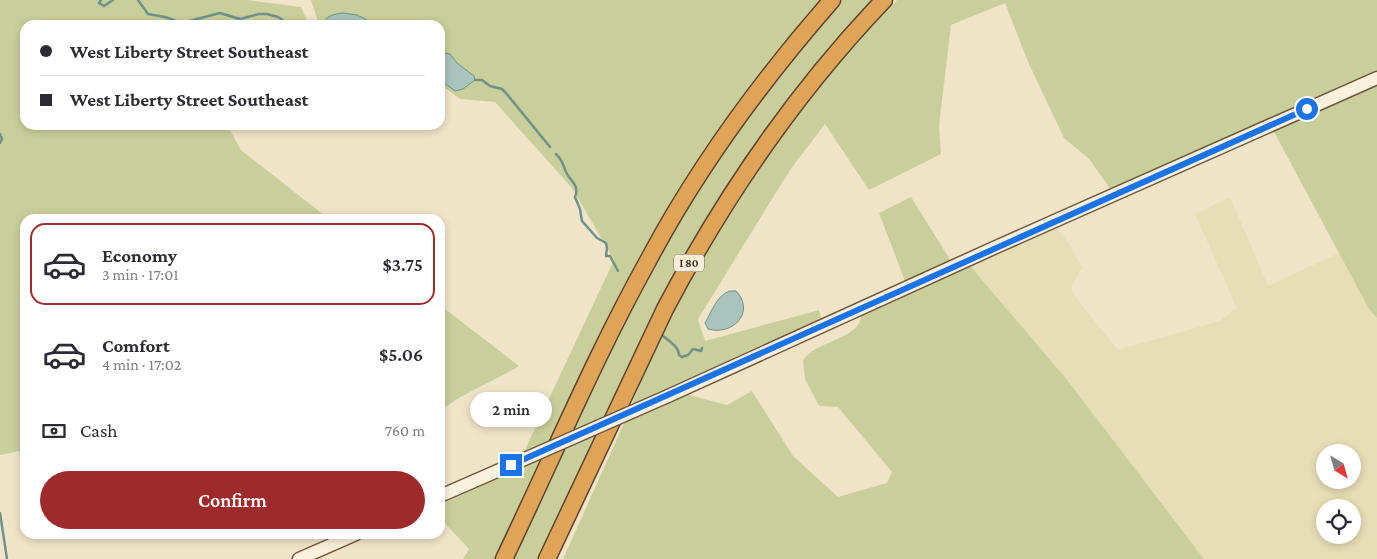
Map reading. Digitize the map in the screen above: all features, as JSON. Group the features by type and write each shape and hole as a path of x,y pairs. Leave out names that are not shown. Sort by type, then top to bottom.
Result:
{"highway":[{"path":"504,559 648,259 704,167 754,95 832,0"},
{"name":"I 80","path":"547,559 665,309 717,216 753,161 799,99 828,62 884,0"}],"main road":[{"path":"445,494 668,396 1377,78"},
{"path":"299,559 345,539"}],"shaded area":[{"path":"1230,197 1268,286 1339,253 1369,309 1377,318 1377,559 1204,559 1068,381 966,261 1052,222 1069,244 1082,267 1071,289 1118,350 1220,321 1237,308 1195,214"}],"green space":[{"path":"0,0 246,0 301,7 307,20 20,20 20,130 230,130 241,150 323,214 20,214 20,451 0,455"},
{"path":"311,0 821,0 776,53 733,109 674,196 615,305 551,440 524,452 614,260 572,188 495,102 460,99 445,88 445,20 317,20"},
{"path":"839,0 876,0 785,106 607,415 571,431 648,271 735,131"},
{"path":"897,0 1377,0 1377,73 1112,191 1089,159 1064,138 1028,62 1005,3 951,25 939,126 941,154 869,190 825,124 790,170 698,319 705,341 819,310 821,318 826,316 632,404 655,349 682,295 745,189 780,139 818,90"},
{"path":"1377,84 1377,318 1369,309 1273,130"},
{"path":"911,197 951,261 905,281 879,213"},
{"path":"966,261 1068,381 1204,559 563,559 625,421 685,394 727,405 752,391 793,456 838,497 887,483 892,472 838,407 819,406 805,379 803,361 816,349 853,330 859,323 861,315"},
{"path":"445,309 519,366 445,407"},
{"path":"600,432 541,559 511,559 561,450"},
{"path":"543,458 495,559 463,559 469,549 445,523 445,503"}],"water":[{"path":"343,13 357,15 367,20 326,20 333,15"},
{"path":"445,53 450,54 457,63 474,76 475,80 463,89 455,91 445,84"},
{"path":"729,291 736,291 742,299 743,314 733,326 726,329 708,329 705,323 712,309 721,297"}],"waterway":[{"path":"101,0 99,3 104,6 113,0"},
{"path":"138,0 148,14 174,20"},
{"path":"193,20 220,13 240,19 267,14 282,20"},
{"path":"475,80 482,80 490,86 502,89 550,147"},
{"path":"0,134 2,139 0,143"},
{"path":"556,154 575,186 575,197 582,221 597,238 606,243 606,256 610,256 618,271"},
{"path":"663,336 676,347 679,355 682,357 688,355 693,349 701,351 702,348"},
{"path":"0,513 7,559"}],"route":[{"path":"511,465 1307,109"}]}
